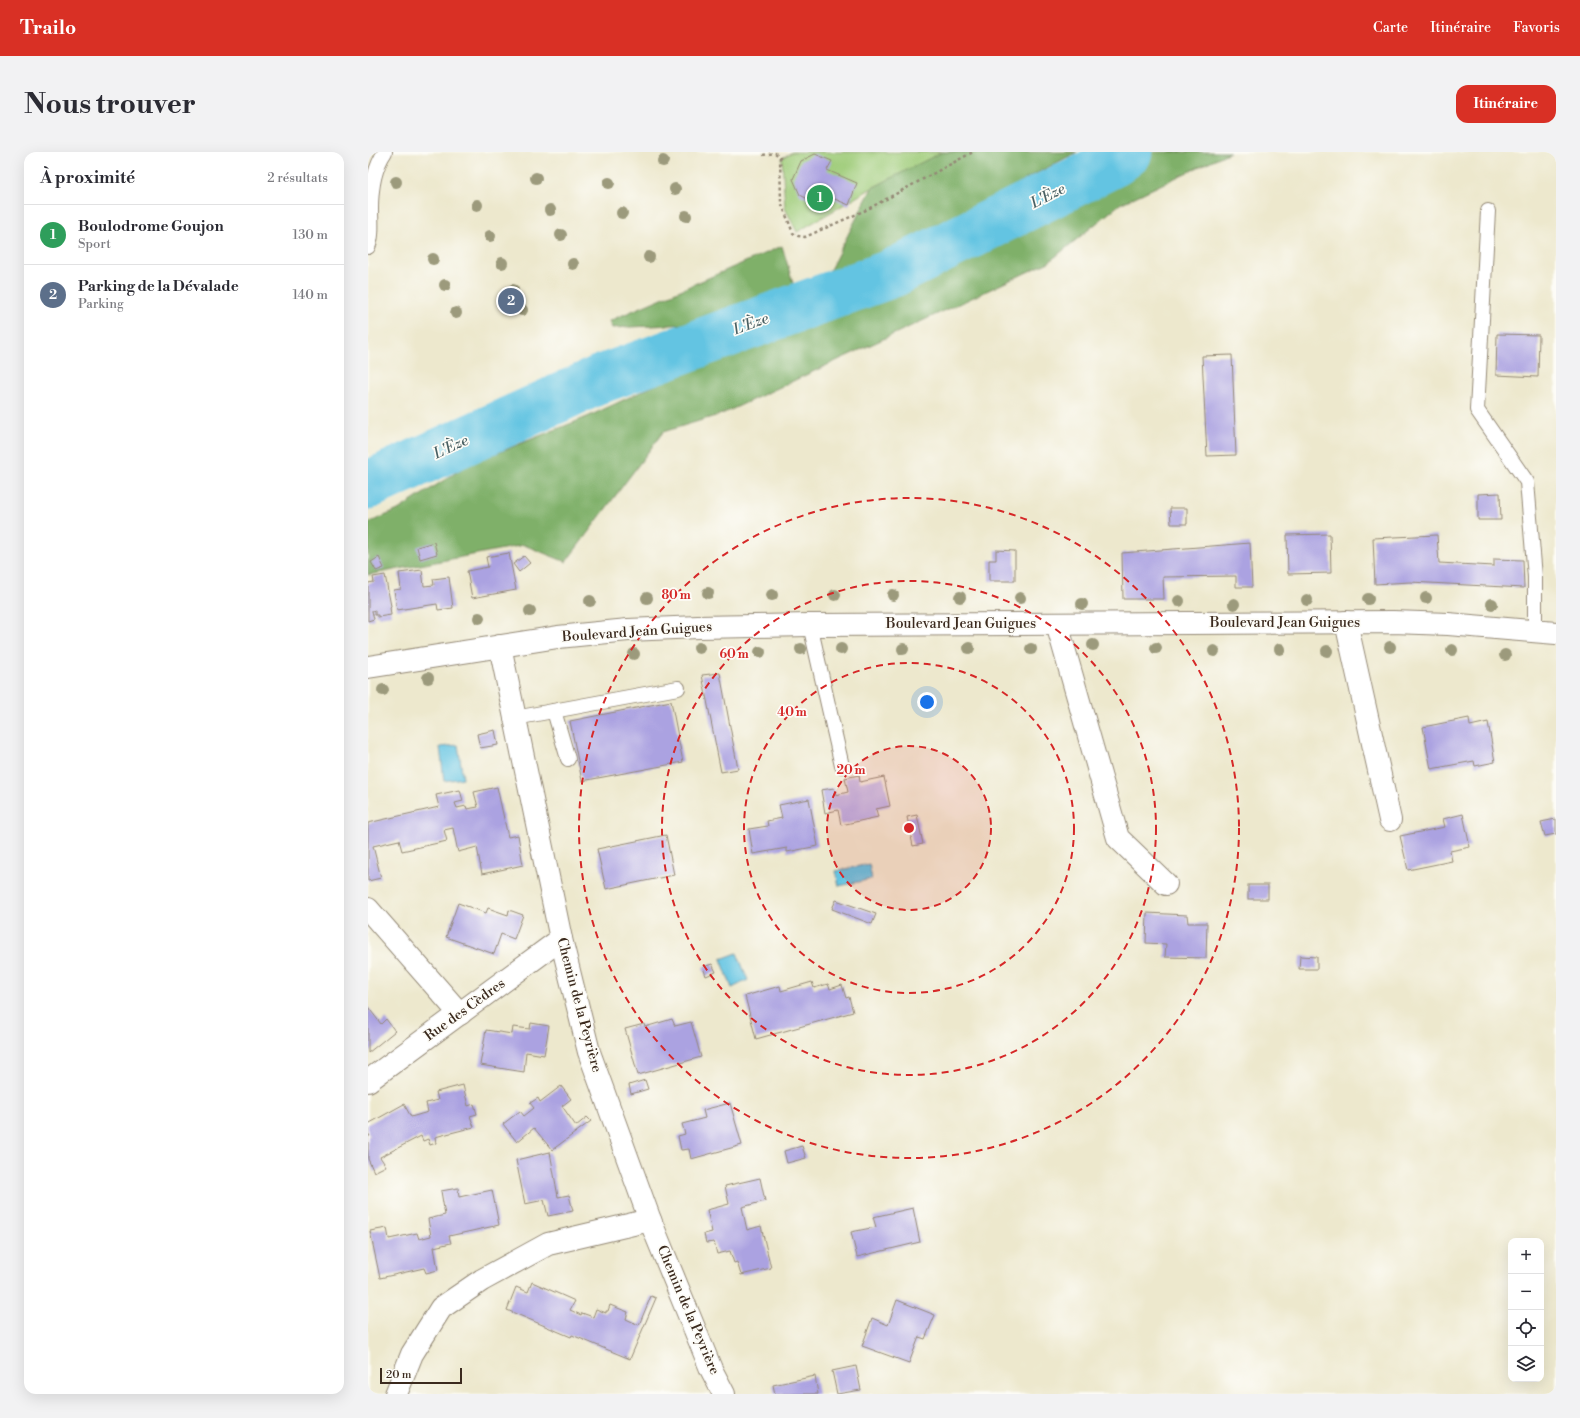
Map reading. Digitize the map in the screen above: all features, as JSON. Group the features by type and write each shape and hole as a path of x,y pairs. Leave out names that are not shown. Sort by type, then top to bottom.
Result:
{"street":[{"name":"Boulevard Jean Guigues","path":"368,666 558,637 628,630 698,627 1346,622 1448,624 1535,630 1556,633"},
{"path":"1346,622 1390,820"},
{"path":"1057,624 1118,838 1166,884"},
{"name":"Chemin de la Peyrière","path":"500,646 561,939 589,1052 650,1220 711,1369 724,1394"},
{"path":"368,909 460,1014"},
{"name":"Rue des Cèdres","path":"368,1081 561,939"},
{"path":"396,1394 412,1354 441,1308 482,1280 548,1244 650,1220"}],"lane":[{"path":"368,247 370,243 371,224 369,207 372,183 379,161 386,152"},
{"path":"1488,211 1478,410 1527,482 1535,576 1535,630"},
{"path":"810,625 842,766"},
{"path":"515,718 678,688"},
{"path":"554,711 568,759"}],"path":[{"path":"763,155 775,153 780,157 781,202 793,233 798,236 805,237 866,210 973,152"}],"green space":[{"path":"792,152 954,152 872,188 797,232 785,208 782,158"},
{"path":"942,152 1077,152 1024,180 962,220 823,283 872,188"},
{"path":"1130,152 1230,152 1120,204 1049,262 722,414 663,432 566,562 524,545 368,575 368,523 398,510 469,464 587,417 700,364 904,283 1041,211"},
{"path":"782,246 795,290 690,324 612,328 609,321"}],"water":[{"path":"458,745 463,778 444,781 440,747"},
{"path":"869,864 872,879 839,886 836,871"},
{"path":"737,953 748,980 732,988 721,959"}],"building":[{"path":"815,154 832,161 827,170 857,183 849,205 818,192 814,202 800,195 793,179 801,161"},
{"path":"1497,334 1539,335 1538,377 1496,375"},
{"path":"1232,355 1236,455 1207,456 1202,356"},
{"path":"1500,493 1501,520 1478,520 1478,494"},
{"path":"1170,508 1187,508 1187,524 1171,524"},
{"path":"1330,534 1331,573 1288,574 1287,535"},
{"path":"1437,535 1439,563 1494,566 1494,559 1523,560 1524,588 1410,582 1375,584 1373,538"},
{"path":"434,542 437,554 420,559 417,547"},
{"path":"1250,543 1252,587 1236,587 1236,576 1163,577 1164,599 1123,599 1122,553"},
{"path":"996,550 1015,551 1015,581 989,581 989,560 996,560"},
{"path":"509,553 516,590 472,598 467,571 488,567 486,557"},
{"path":"524,556 530,563 519,572 513,564"},
{"path":"379,557 384,568 376,571 371,562"},
{"path":"422,570 424,586 434,585 433,579 449,577 453,608 438,610 437,604 397,610 394,590 401,589 399,573"},
{"path":"385,575 391,606 391,615 378,617 378,615 375,615 375,610 372,611 374,619 368,621 368,583 374,582 373,577"},
{"path":"720,673 738,769 721,772 702,675"},
{"path":"671,701 683,762 582,781 570,721"},
{"path":"1469,718 1470,726 1488,722 1495,762 1475,766 1474,761 1431,769 1423,727"},
{"path":"495,730 498,745 480,748 477,734"},
{"path":"859,775 860,782 884,777 890,806 876,809 878,817 841,825 838,810 825,813 821,790 834,788 836,795 848,792 845,778"},
{"path":"497,787 508,837 518,835 523,865 482,874 477,847 458,852 453,828 444,830 447,841 402,851 399,840 373,846 381,878 368,881 368,823 439,807 436,795 460,790 463,801 455,803 457,808 466,806 467,809 478,807 474,792"},
{"path":"809,799 818,846 787,852 787,848 753,854 749,829 768,826 767,821 782,818 779,805"},
{"path":"1463,814 1470,847 1450,851 1452,861 1408,870 1400,836 1445,827 1443,819"},
{"path":"917,815 923,844 913,846 907,817"},
{"path":"1556,819 1556,834 1545,836 1541,822"},
{"path":"666,835 674,875 606,889 597,849"},
{"path":"1248,885 1268,885 1268,899 1248,899"},
{"path":"836,900 876,914 872,924 832,909"},
{"path":"458,903 486,913 488,908 508,915 509,910 523,915 514,939 501,934 494,954 446,937"},
{"path":"1147,913 1187,915 1188,923 1207,923 1206,958 1165,957 1166,944 1146,943"},
{"path":"1300,956 1317,957 1317,969 1299,969"},
{"path":"712,964 716,972 706,976 703,967"},
{"path":"812,982 814,988 828,984 830,989 842,985 846,998 849,997 853,1012 756,1039 745,996 780,986 781,991"},
{"path":"368,1007 381,1024 386,1019 395,1031 368,1053"},
{"path":"672,1019 675,1026 691,1022 701,1057 638,1075 625,1029 644,1024 645,1027"},
{"path":"531,1023 549,1026 544,1055 526,1052 524,1072 480,1065 486,1030 512,1034 513,1027 530,1029"},
{"path":"645,1080 648,1089 631,1094 629,1085"},
{"path":"463,1085 468,1106 474,1104 477,1114 470,1116 474,1127 435,1137 436,1143 430,1145 428,1139 423,1141 421,1136 380,1157 386,1166 374,1172 368,1159 368,1136 370,1136 368,1133 368,1124 404,1104 411,1117 428,1112 426,1103 438,1100 436,1092"},
{"path":"561,1086 571,1099 562,1106 576,1126 587,1117 591,1121 552,1150 534,1128 517,1142 503,1124 520,1111 524,1116 534,1108 530,1103 538,1098 540,1102"},
{"path":"730,1103 742,1145 691,1159 689,1149 681,1150 678,1136 685,1134 682,1124 705,1118 703,1110"},
{"path":"802,1146 806,1158 787,1163 784,1151"},
{"path":"550,1152 558,1197 569,1195 573,1211 548,1216 544,1200 525,1204 516,1160"},
{"path":"760,1178 765,1201 742,1207 747,1230 761,1226 771,1268 741,1275 737,1262 734,1263 730,1251 717,1254 714,1242 706,1243 704,1234 712,1232 707,1210 729,1204 725,1186"},
{"path":"458,1188 459,1197 492,1190 499,1225 449,1236 451,1243 434,1247 438,1270 426,1273 424,1268 380,1278 370,1231 387,1228 389,1239 417,1233 419,1239 431,1236 428,1219 445,1215 441,1191"},
{"path":"913,1208 920,1242 857,1257 851,1232 876,1227 873,1217"},
{"path":"532,1282 575,1301 570,1310 581,1315 582,1313 593,1317 596,1309 606,1313 610,1305 628,1312 626,1319 639,1325 651,1296 656,1298 630,1359 572,1335 571,1337 507,1310 516,1287 528,1292"},
{"path":"897,1300 935,1315 925,1339 919,1337 909,1363 862,1346 872,1318 888,1325"},
{"path":"856,1366 861,1390 837,1394 832,1371"},
{"path":"815,1376 818,1394 775,1394 773,1385"}],"waterway":[{"name":"L'Èze","path":"368,485 601,379 893,273 1115,162 1128,152"}],"place":[{"name":"Boulodrome Goujon","path":"820,198"},
{"name":"Parking de la Dévalade","path":"511,301"}]}
